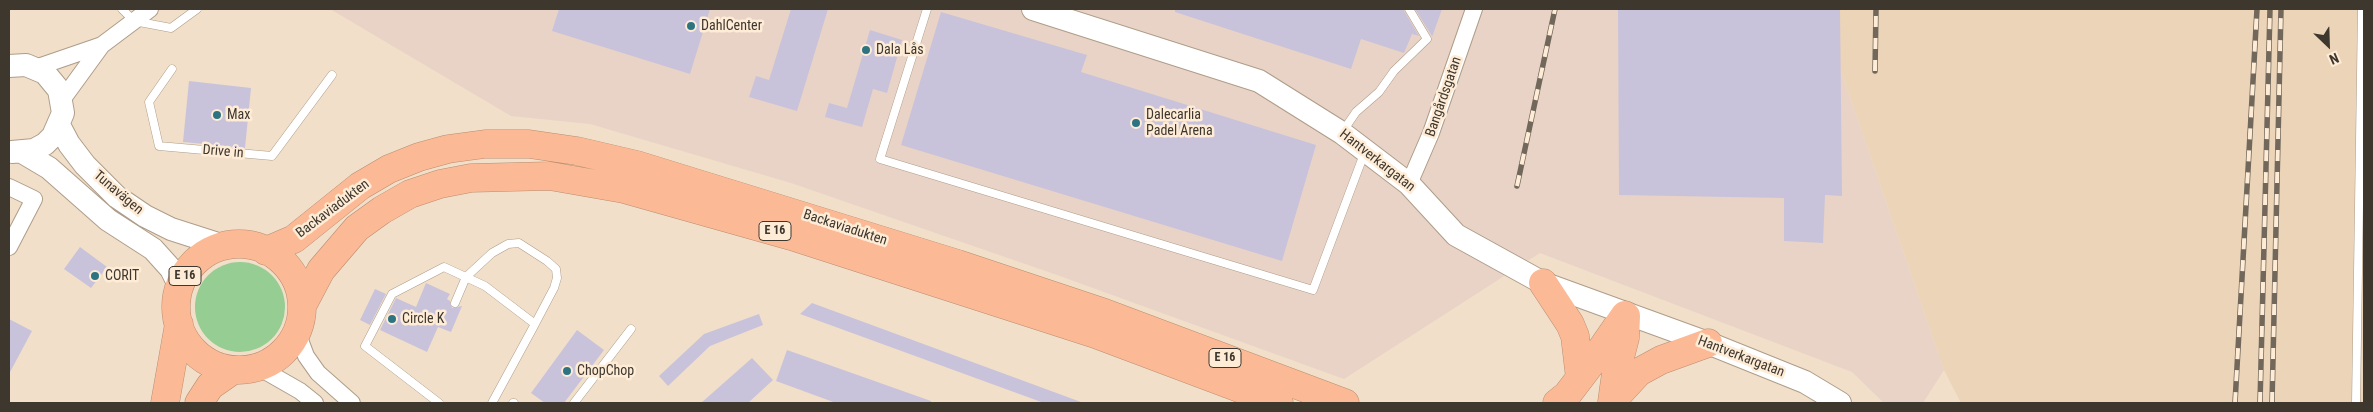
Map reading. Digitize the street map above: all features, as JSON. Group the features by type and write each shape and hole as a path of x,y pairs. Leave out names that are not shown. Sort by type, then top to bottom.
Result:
{"highway":[{"name":"Backaviadukten","path":"266,251 294,239 360,186 389,169 419,157 448,149 485,144 529,144 576,151 637,165 949,261 1105,313 1345,403"},
{"name":"Backaviadukten","path":"302,306 321,270 357,228 382,210 410,194 440,184 471,178 550,176 624,189 800,238 1095,334 1279,403"},
{"name":"E 16","path":"165,403 179,324 176,305 180,287 190,268 214,249 224,246 246,245 266,251"},
{"path":"266,251 289,269 298,286 302,306"},
{"path":"1543,283 1570,324 1575,336 1580,378"},
{"name":"E 16","path":"199,403 210,386 246,368 277,357 285,350 297,332 302,306"},
{"path":"1557,403 1567,395 1580,378 1625,314"},
{"path":"1612,402 1616,373 1625,338 1625,314"},
{"path":"179,324 188,344 195,352 213,364 246,368"},
{"path":"1612,402 1639,372 1661,360 1708,343"}],"street":[{"path":"62,100 102,45 150,9"},
{"name":"Hantverkargatan","path":"1033,9 1259,81 1342,133 1409,184 1456,235 1543,283 1708,343 1805,382 1840,403"},
{"name":"Bangårdsgatan","path":"1409,184 1431,133 1474,9"},
{"path":"35,68 102,45"},
{"path":"9,66 17,65 35,68 53,81 62,100 62,113 59,125 53,136 34,150 16,152"},
{"name":"Tunavägen","path":"59,125 69,144 85,165 117,197 145,216 171,228 224,246"},
{"name":"Tunavägen","path":"16,152 49,168 108,220 153,249 171,269 180,287"},
{"path":"9,187 34,199 9,247"},
{"path":"297,332 306,356 318,372 352,403"},
{"path":"246,368 300,391 315,403"}],"lane":[{"path":"122,9 134,21 171,28 197,9"},
{"path":"927,9 880,159 1312,290 1365,150"},
{"path":"1342,133 1356,112 1379,92 1394,71 1427,39 1409,9"},
{"path":"2356,403 2362,198 2362,9"},
{"name":"Drive in","path":"172,69 149,102 159,146 272,156 332,75"},
{"path":"455,303 466,277 492,253 508,244 519,243 548,261 556,270 557,278 535,324 492,403"},
{"path":"439,403 365,346 392,294 444,267 485,286 535,324"},
{"path":"574,403 630,329"}],"shaded area":[{"path":"330,9 1840,9 1838,62 1944,370 1923,403 1884,403 1852,372 1540,253 1344,379 1057,275 791,183 590,124 511,116"},
{"path":"1840,9 2364,9 2364,403 1961,403 1944,370 1838,62"}],"green space":[{"path":"231,262 249,262 265,269 278,282 285,298 285,316 278,332 265,345 249,352 231,352 215,345 202,332 195,316 195,298 202,282 215,269"}],"building":[{"path":"559,9 710,9 690,74 552,31"},
{"path":"791,9 828,9 797,111 749,97 756,76 769,80"},
{"path":"1175,9 1403,9 1419,36 1412,34 1404,53 1361,39 1351,69 1175,12"},
{"path":"1415,9 1442,9 1432,37 1432,36"},
{"path":"1618,9 1840,9 1842,196 1825,195 1823,243 1784,241 1784,198 1619,195"},
{"path":"941,12 1087,55 1081,72 1316,145 1282,261 901,145"},
{"path":"870,30 902,40 887,93 873,89 862,127 825,117 829,103 847,108"},
{"name":"Max","path":"189,81 251,88 245,148 183,142"},
{"path":"80,247 107,267 91,288 64,269"},
{"path":"426,283 450,294 447,299 450,301 452,308 462,306 451,332 438,327 427,352 380,330 396,298 416,307"},
{"path":"375,289 386,294 370,325 360,320"},
{"path":"812,303 1081,403 1044,403 800,314"},
{"path":"759,314 763,325 710,346 668,386 659,376 704,334"},
{"path":"9,319 32,331 9,374"},
{"name":"ChopChop","path":"577,330 604,350 564,403 545,403 531,393"},
{"path":"787,350 931,401 931,403 836,403 776,381"},
{"path":"752,358 773,380 748,403 701,403"}],"railway":[{"path":"1517,186 1555,9"},
{"path":"1875,71 1876,9"},
{"path":"2235,403 2257,9"},
{"path":"2260,403 2270,9"},
{"path":"2272,403 2281,9"}],"place":[{"name":"DahlCenter","path":"691,26"},
{"name":"Dala Lås","path":"866,50"},
{"name":"Max","path":"217,115"},
{"name":"Dalecarlia Padel Arena","path":"1136,123"},
{"name":"CORIT","path":"95,276"},
{"name":"Circle K","path":"392,319"},
{"name":"ChopChop","path":"567,371"}]}
